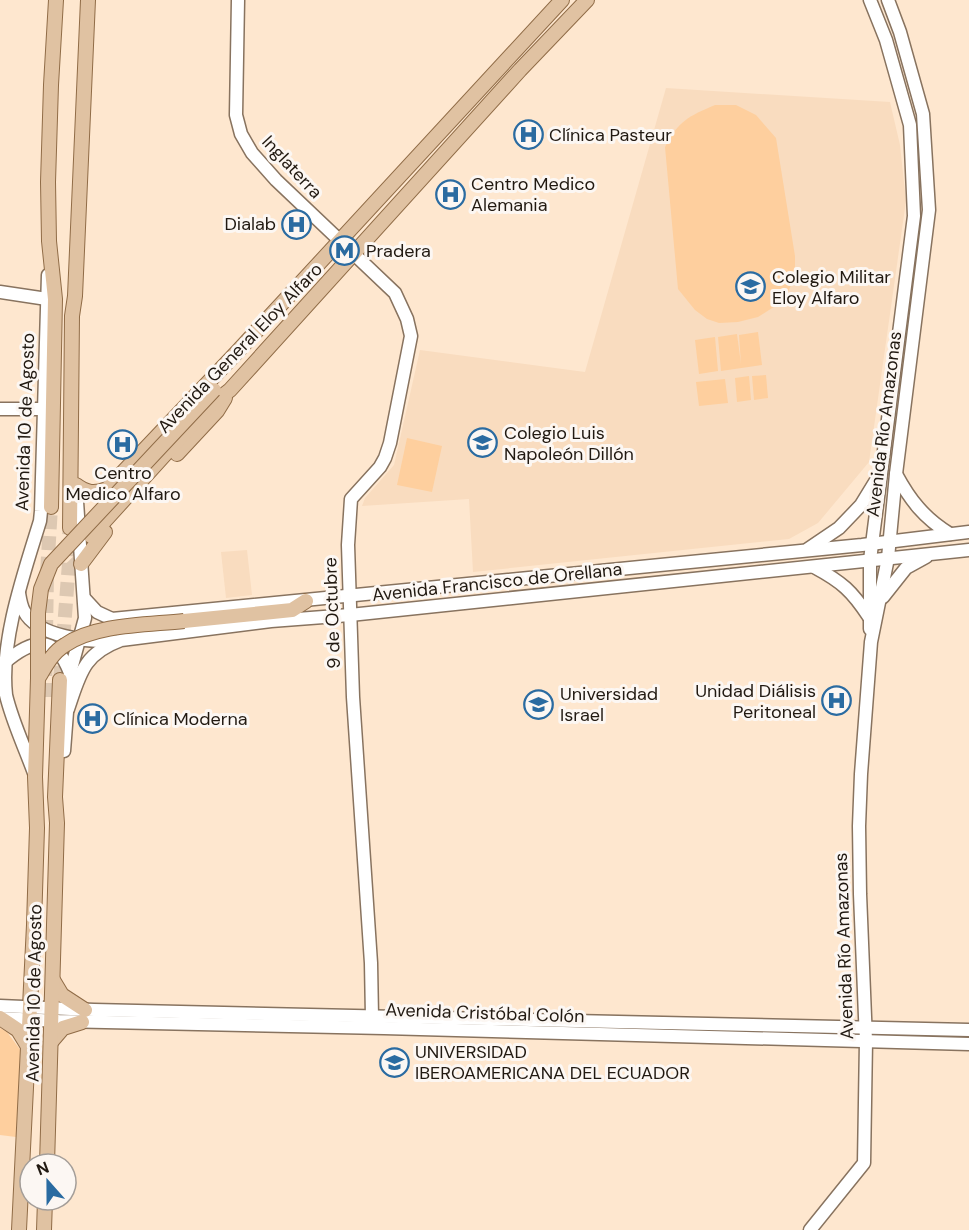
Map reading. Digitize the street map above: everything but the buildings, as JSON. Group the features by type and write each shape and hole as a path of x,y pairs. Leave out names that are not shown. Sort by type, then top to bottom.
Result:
{"main road":[{"name":"Avenida 10 de Agosto","path":"37,811 35,777 7,696 4,663 18,590 40,521 49,241 49,142 56,0"},
{"name":"Avenida 10 de Agosto","path":"47,1152 57,823 55,797 65,677 80,640 85,618 76,485 75,296 88,0"},
{"name":"Inglaterra","path":"238,0 236,115 241,134 252,153 276,180 339,240"},
{"name":"Avenida General Eloy Alfaro","path":"238,351 562,0"},
{"name":"Avenida General Eloy Alfaro","path":"91,536 208,407 230,390 520,70 587,0"},
{"name":"Avenida Río Amazonas","path":"870,0 886,40 909,125 914,216 870,560 869,617 872,642"},
{"name":"Avenida Río Amazonas","path":"810,1230 864,1163 865,1035 859,826 872,642 888,558 896,474 929,210 923,114 900,32 888,0"},
{"name":"9 de Octubre","path":"339,240 395,293 408,319 411,336 385,458 380,467 351,499 348,545 353,697 373,1022"},
{"name":"Avenida 10 de Agosto","path":"49,241 55,299 51,507"},
{"path":"0,292 47,299"},
{"name":"Avenida 10 de Agosto","path":"70,528 72,316 75,296"},
{"path":"35,777 38,613 41,589 51,564 214,390 231,368 238,351"},
{"path":"76,485 86,492 96,493 107,489 238,351"},
{"path":"81,564 94,544 125,508 217,411 230,390"},
{"path":"0,409 43,409"},
{"path":"806,550 839,528 861,505 882,471"},
{"path":"896,474 919,511 933,524 950,534"},
{"name":"Avenida Francisco de Orellana","path":"85,599 97,612 112,619 969,532"},
{"name":"Avenida Francisco de Orellana","path":"68,709 80,673 93,656 104,646 126,640 275,621 969,550"},
{"path":"881,600 906,568 933,554"},
{"path":"752,555 753,573"},
{"path":"814,567 836,579 848,589 869,617"},
{"path":"18,590 24,612 36,625 80,640 126,640"},
{"path":"38,678 49,660 65,645 94,632 292,610 306,601"},
{"path":"126,640 119,631 122,626 137,616"},
{"path":"60,634 73,629 85,618"},
{"path":"4,663 31,644 42,643 57,649 64,658 65,677"},
{"name":"Avenida 10 de Agosto","path":"57,823 62,797 64,737 68,709 65,677"},
{"name":"Avenida 10 de Agosto","path":"19,1230 29,1048 37,811 45,697"},
{"path":"51,1042 63,1028 83,1016 62,996 53,980"},
{"name":"Avenida Cristóbal Colón","path":"0,1006 30,1014"},
{"name":"Avenida Cristóbal Colón","path":"0,1018 30,1014 865,1035 969,1044"},
{"path":"0,1018 18,1030 29,1048"},
{"name":"Avenida Cristóbal Colón","path":"865,1035 969,1030"},
{"path":"44,1230 45,1212"}],"shaded area":[{"name":"Colegio Militar Eloy Alfaro","path":"666,88 890,102 900,145 906,201 869,462 818,523 789,539 473,572 469,499 362,506 365,498 394,465 420,350 585,372"},
{"path":"715,105 736,105 756,115 776,138 795,256 795,275 789,290 777,305 758,317 738,322 719,323 707,319 695,310 678,289 665,147 685,120"},
{"path":"758,332 762,365 721,371 718,337 737,334 741,364 739,335"},
{"path":"715,337 718,371 699,374 695,340"},
{"path":"766,375 768,398 754,400 752,376"},
{"path":"749,376 751,400 737,402 735,378"},
{"path":"725,379 728,403 699,406 696,382"},
{"path":"407,438 442,446 432,492 397,485"},
{"path":"247,550 252,595 226,598 221,552"},
{"path":"0,1028 7,1032 22,1052 16,1137 0,1135"}],"tunnel":[{"path":"45,697 47,573 51,507"},
{"path":"60,680 69,563 66,560 70,528"}],"place":[{"name":"Clínica Pasteur","path":"528,135"},
{"name":"Centro Medico Alemania","path":"450,194"},
{"name":"Dialab","path":"297,224"},
{"name":"Pradera","path":"345,251"},
{"name":"Colegio Militar Eloy Alfaro","path":"751,287"},
{"name":"Colegio Luis Napoleón Dillón","path":"483,443"},
{"name":"Centro Medico Alfaro","path":"123,444"},
{"name":"Unidad Diálisis Peritoneal","path":"837,701"},
{"name":"Universidad Israel","path":"539,704"},
{"name":"Clínica Moderna","path":"92,719"},
{"name":"UNIVERSIDAD IBEROAMERICANA DEL ECUADOR","path":"394,1062"}]}
